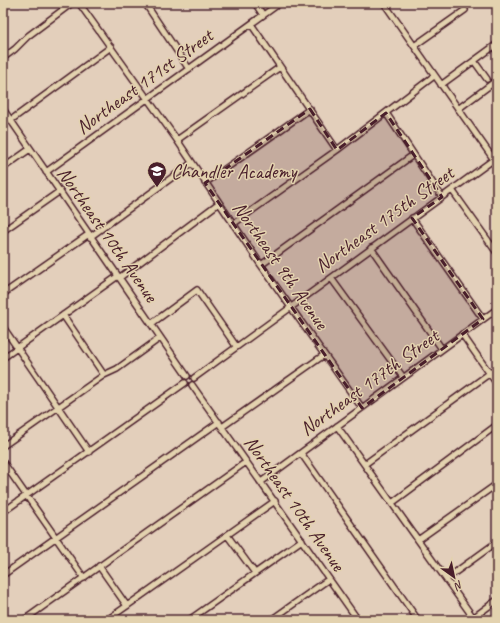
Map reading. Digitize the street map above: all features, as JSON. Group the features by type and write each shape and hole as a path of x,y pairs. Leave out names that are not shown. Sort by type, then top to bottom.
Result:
{"street":[{"path":"3,58 28,36 72,3"},
{"name":"Northeast 9th Avenue","path":"79,3 362,408"},
{"path":"145,3 189,69"},
{"path":"255,3 263,15"},
{"name":"Northeast 171st Street","path":"46,172 280,3"},
{"path":"385,3 434,76 495,158 497,164"},
{"path":"414,46 465,10"},
{"path":"251,24 337,150"},
{"path":"441,85 497,44"},
{"path":"11,120 111,47"},
{"path":"474,61 487,79"},
{"path":"176,140 280,67"},
{"path":"233,224 337,150 434,76"},
{"path":"458,109 497,80"},
{"name":"Northeast 10th Avenue","path":"3,109 187,376"},
{"path":"205,183 310,109"},
{"path":"386,113 442,197"},
{"path":"3,168 30,149"},
{"path":"261,264 413,155"},
{"name":"Northeast 175th Street","path":"194,378 495,158"},
{"path":"3,294 192,163"},
{"path":"452,190 497,253"},
{"path":"3,232 60,192"},
{"path":"3,358 118,277 219,203"},
{"path":"412,218 483,319"},
{"path":"371,248 442,349"},
{"path":"331,278 403,378"},
{"path":"151,324 197,290 236,346"},
{"name":"Northeast 177th Street","path":"261,482 497,309"},
{"path":"64,315 104,375"},
{"path":"3,327 89,452"},
{"path":"462,334 497,384"},
{"path":"3,446 104,375 116,369 160,338"},
{"path":"3,575 220,424 324,355"},
{"path":"365,464 497,368"},
{"path":"3,512 185,383 187,376 194,378 195,381 192,385 189,386 185,383"},
{"name":"Northeast 10th Avenue","path":"192,385 275,501 357,620"},
{"path":"392,503 497,425"},
{"path":"337,426 474,619 497,600"},
{"path":"301,452 418,620"},
{"path":"3,462 84,578"},
{"path":"24,620 246,462"},
{"path":"418,540 497,484"},
{"path":"107,620 275,501"},
{"path":"228,535 255,573"},
{"path":"189,620 302,540"},
{"path":"446,579 497,542"},
{"path":"99,566 127,606"},
{"path":"271,620 329,579"},
{"path":"493,620 497,617"}],"highlighted area":[{"path":"310,109 337,150 386,113 442,197 412,218 483,319 362,408 205,183"}],"place":[{"name":"Chandler Academy","path":"157,188"}]}
